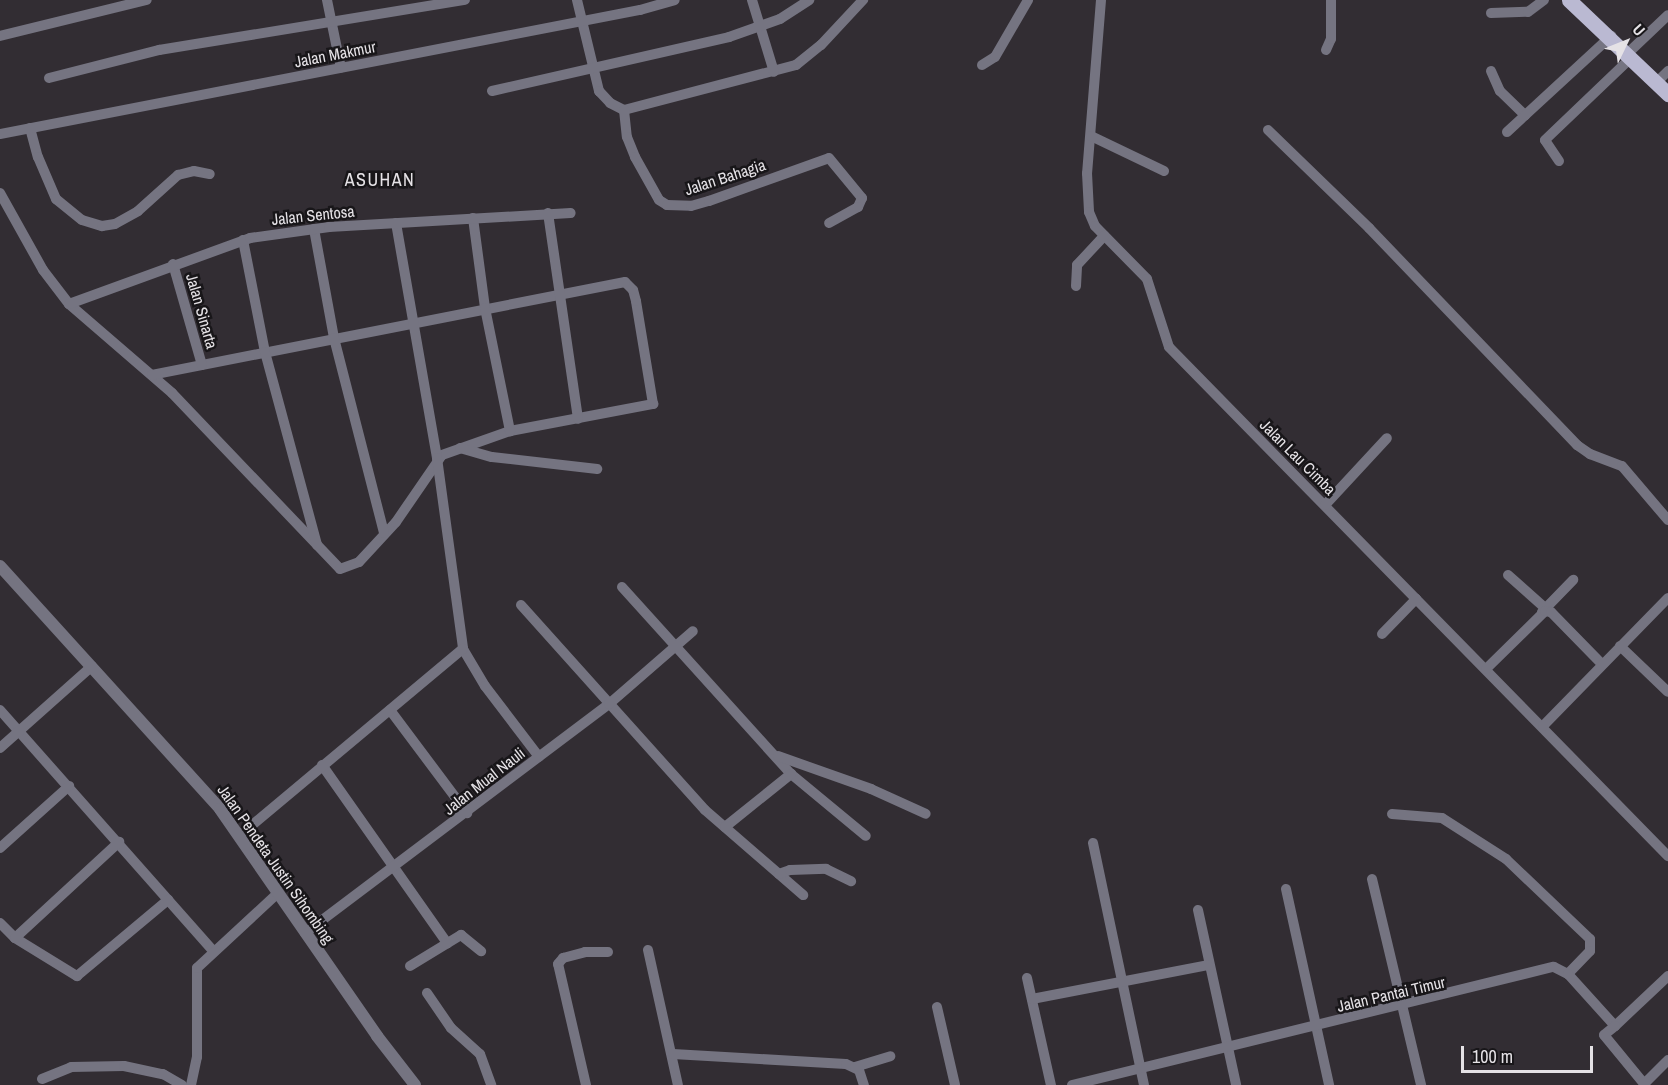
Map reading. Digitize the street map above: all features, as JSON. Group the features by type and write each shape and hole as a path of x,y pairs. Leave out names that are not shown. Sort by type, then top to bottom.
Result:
{"main road":[{"path":"1569,0 1611,36 1668,94"}],"street":[{"path":"0,36 147,0"},
{"path":"327,0 341,68"},
{"path":"49,78 159,50 333,24 465,0"},
{"path":"577,0 603,98 624,110 796,65 821,45 863,0"},
{"name":"Jalan Makmur","path":"0,134 581,22 675,0"},
{"path":"752,0 774,72"},
{"path":"492,92 729,37 759,24 780,19 810,0"},
{"path":"982,64 995,57 1028,0"},
{"name":"Jalan Lau Cimba","path":"1101,0 1091,136 1089,212 1104,236 1147,279 1175,356 1543,726 1668,856"},
{"path":"1326,50 1331,39 1330,0"},
{"path":"1491,13 1528,12 1544,0"},
{"path":"1560,161 1545,140 1668,15"},
{"path":"1507,132 1611,36"},
{"path":"1491,71 1500,91 1525,116"},
{"path":"1657,82 1668,71"},
{"name":"Jalan Bahagia","path":"624,110 627,137 635,158 659,200 667,205 691,206 824,159 833,159 862,198 858,207 829,223"},
{"path":"30,128 38,158 56,200 68,212 92,223 115,224 138,212 178,175 194,171 210,174"},
{"path":"1268,130 1369,228 1577,445 1590,454 1622,466 1668,520"},
{"path":"1091,136 1164,171"},
{"path":"0,193 43,270 69,304 108,341 152,375 333,564 349,569 384,533 437,458 510,431 653,404 629,284 558,294 152,375"},
{"path":"548,213 578,419"},
{"name":"Jalan Sentosa","path":"69,304 243,240 314,229 571,213"},
{"path":"473,218 485,308 510,431"},
{"path":"396,223 437,458 464,649 485,687 539,757"},
{"path":"314,229 334,338 384,533"},
{"path":"1076,286 1077,265 1104,236"},
{"path":"243,240 264,352 318,548"},
{"name":"Jalan Sinarta","path":"173,264 201,365"},
{"path":"1325,505 1387,438"},
{"path":"460,448 492,457 597,469"},
{"name":"Jalan Pendeta Justin Sihombing","path":"0,566 220,809 305,933 415,1085"},
{"path":"1508,575 1544,610 1551,612 1602,664"},
{"path":"1486,669 1574,580"},
{"path":"622,587 778,756 791,774 866,836"},
{"path":"1382,634 1416,598"},
{"path":"1543,726 1668,598"},
{"path":"521,604 609,704 725,827 803,895"},
{"name":"Jalan Mual Nauli","path":"305,933 609,704 693,631"},
{"path":"1620,646 1668,692"},
{"path":"239,836 464,649"},
{"path":"0,748 92,666"},
{"path":"0,710 212,950"},
{"path":"390,710 467,813"},
{"path":"778,756 870,789 926,814"},
{"path":"322,765 447,943"},
{"path":"725,827 791,774"},
{"path":"0,848 69,786"},
{"path":"1392,813 1442,818 1506,859 1592,943 1590,951 1568,974 1615,1026"},
{"path":"15,938 119,842"},
{"path":"1093,843 1120,982 1144,1085"},
{"path":"779,874 790,870 826,869 850,881"},
{"path":"1372,879 1400,1007 1421,1085"},
{"path":"1286,889 1329,1085"},
{"path":"42,1078 57,1070 81,1066 123,1066 163,1074 188,1084 197,1057 196,973 212,950 278,894"},
{"path":"0,923 15,938 77,976 168,900"},
{"path":"1198,910 1208,965 1236,1085"},
{"path":"410,966 447,943 464,936 481,951"},
{"path":"648,950 673,1054 678,1085"},
{"path":"586,1085 558,964 563,958 585,952 608,952"},
{"path":"1032,999 1208,965"},
{"name":"Jalan Pantai Timur","path":"1072,1085 1400,1007 1548,968 1561,968 1568,974"},
{"path":"1668,976 1604,1035 1645,1085 1668,1060"},
{"path":"1027,978 1051,1085"},
{"path":"427,993 451,1028 480,1054 492,1085"},
{"path":"937,1008 955,1085"},
{"path":"673,1054 855,1067 890,1056"},
{"path":"855,1067 864,1085"}],"district":[{"name":"ASUHAN","path":"380,180"}]}
